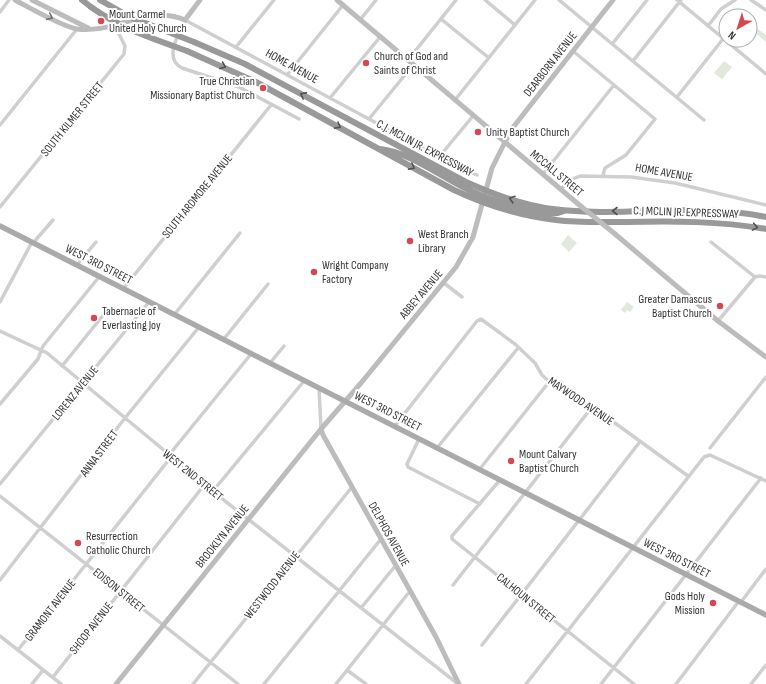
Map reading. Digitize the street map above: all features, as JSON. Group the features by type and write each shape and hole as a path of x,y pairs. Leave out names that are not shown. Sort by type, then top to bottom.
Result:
{"highway":[{"name":"C.J. MCLIN JR. EXPRESSWAY","path":"82,0 109,19 129,29 242,75 378,148 395,151 484,197 538,218 564,221 604,222"},
{"name":"C.J. MCLIN JR. EXPRESSWAY","path":"100,0 130,17 245,64 466,182 484,197"},
{"path":"484,197 516,207 556,214 566,210 700,211 726,212 766,217"},
{"name":"C.J MCLIN JR. EXPRESSWAY","path":"604,222 705,222 740,224 766,229"}],"main road":[{"name":"WEST 3RD STREET","path":"0,226 766,615"}],"street":[{"path":"0,12 9,0"},
{"name":"HOME AVENUE","path":"15,0 77,29 99,29 115,26 155,14 171,15 185,20 236,46 439,157 477,175"},
{"path":"32,0 89,29"},
{"path":"200,0 185,20 173,51 172,58 175,64 182,68 232,84 298,119"},
{"path":"236,46 274,0"},
{"name":"MCCALL STREET","path":"337,0 718,322 766,357"},
{"path":"360,20 376,0"},
{"path":"408,60 456,0"},
{"path":"485,0 515,25"},
{"path":"455,100 536,0"},
{"path":"559,0 613,43 704,120"},
{"name":"DEARBORN AVENUE","path":"504,142 520,118 613,0"},
{"path":"613,43 647,0"},
{"path":"708,26 721,9 735,0"},
{"path":"753,0 766,10"},
{"path":"633,61 679,1 718,35"},
{"path":"287,75 343,5"},
{"path":"441,19 489,58"},
{"name":"SOUTH KILMER STREET","path":"0,207 124,54 125,46 115,26"},
{"path":"0,125 77,29"},
{"path":"330,98 380,37"},
{"path":"677,97 718,45"},
{"path":"734,48 766,74"},
{"path":"573,51 655,119 626,155 605,168 604,175"},
{"path":"369,119 413,65"},
{"path":"543,174 614,85"},
{"name":"SOUTH ARDMORE AVENUE","path":"123,289 271,104"},
{"path":"439,157 473,116"},
{"name":"ABBEY AVENUE","path":"345,402 444,282 468,248 477,225 492,168 504,142"},
{"name":"HOME AVENUE","path":"561,189 575,178 604,175 632,177 675,183 766,205"},
{"path":"0,302 33,243 53,220"},
{"path":"174,315 240,233"},
{"path":"78,266 96,242"},
{"path":"711,242 754,278"},
{"path":"718,322 754,278 760,276 766,277"},
{"path":"0,404 38,359 43,346 100,277"},
{"path":"444,282 462,297"},
{"path":"223,340 268,284"},
{"name":"LORENZ AVENUE","path":"0,484 149,302"},
{"path":"62,366 105,314"},
{"name":"MAYWOOD AVENUE","path":"394,427 444,361 477,321 481,319 485,320 535,363 539,372 549,382 560,390 592,407 639,443 688,476"},
{"name":"ANNA STREET","path":"0,580 125,418 199,327"},
{"name":"WEST 2ND STREET","path":"0,331 47,353 213,491 459,684"},
{"path":"270,363 284,346"},
{"path":"437,448 518,348"},
{"name":"GRAMONT AVENUE","path":"18,650 251,354"},
{"path":"710,448 766,377"},
{"path":"213,491 304,380"},
{"path":"479,470 549,382"},
{"name":"DELPHOS AVENUE","path":"318,388 321,428 352,488 451,665 459,684"},
{"name":"BROOKLYN AVENUE","path":"116,684 321,428 345,402"},
{"path":"453,585 592,407"},
{"path":"419,439 407,464 408,467 480,504 500,480"},
{"path":"482,645 639,443"},
{"path":"526,684 706,455 766,481"},
{"path":"601,684 761,478"},
{"name":"SHOOP AVENUE","path":"52,677 205,484"},
{"name":"WESTWOOD AVENUE","path":"193,684 295,556 352,488"},
{"name":"EDISON STREET","path":"0,496 238,684"},
{"name":"CALHOUN STREET","path":"480,504 452,538 567,632 634,684"},
{"path":"264,684 381,539"},
{"path":"361,608 396,565"},
{"path":"676,684 766,569"},
{"path":"336,684 410,591"},
{"path":"0,636 61,684"},
{"path":"751,684 766,664"},
{"path":"32,684 43,670"},
{"path":"347,670 366,684"}],"shaded area":[{"path":"758,29 766,35 766,42 758,35"},
{"path":"724,61 732,67 722,79 714,73"},
{"path":"568,235 577,243 569,252 561,244"},
{"path":"627,302 634,307 630,312 627,310 625,313 621,310"}],"place":[{"name":"Mount Carmel United Holy Church","path":"101,21"},
{"name":"Church of God and Saints of Christ","path":"366,63"},
{"name":"True Christian Missionary Baptist Church","path":"263,88"},
{"name":"Unity Baptist Church","path":"478,132"},
{"name":"West Branch Library","path":"410,241"},
{"name":"Wright Company Factory","path":"314,272"},
{"name":"Greater Damascus Baptist Church","path":"720,306"},
{"name":"Tabernacle of Everlasting Joy","path":"94,318"},
{"name":"Mount Calvary Baptist Church","path":"511,461"},
{"name":"Resurrection Catholic Church","path":"78,543"},
{"name":"Gods Holy Mission","path":"713,603"}]}
